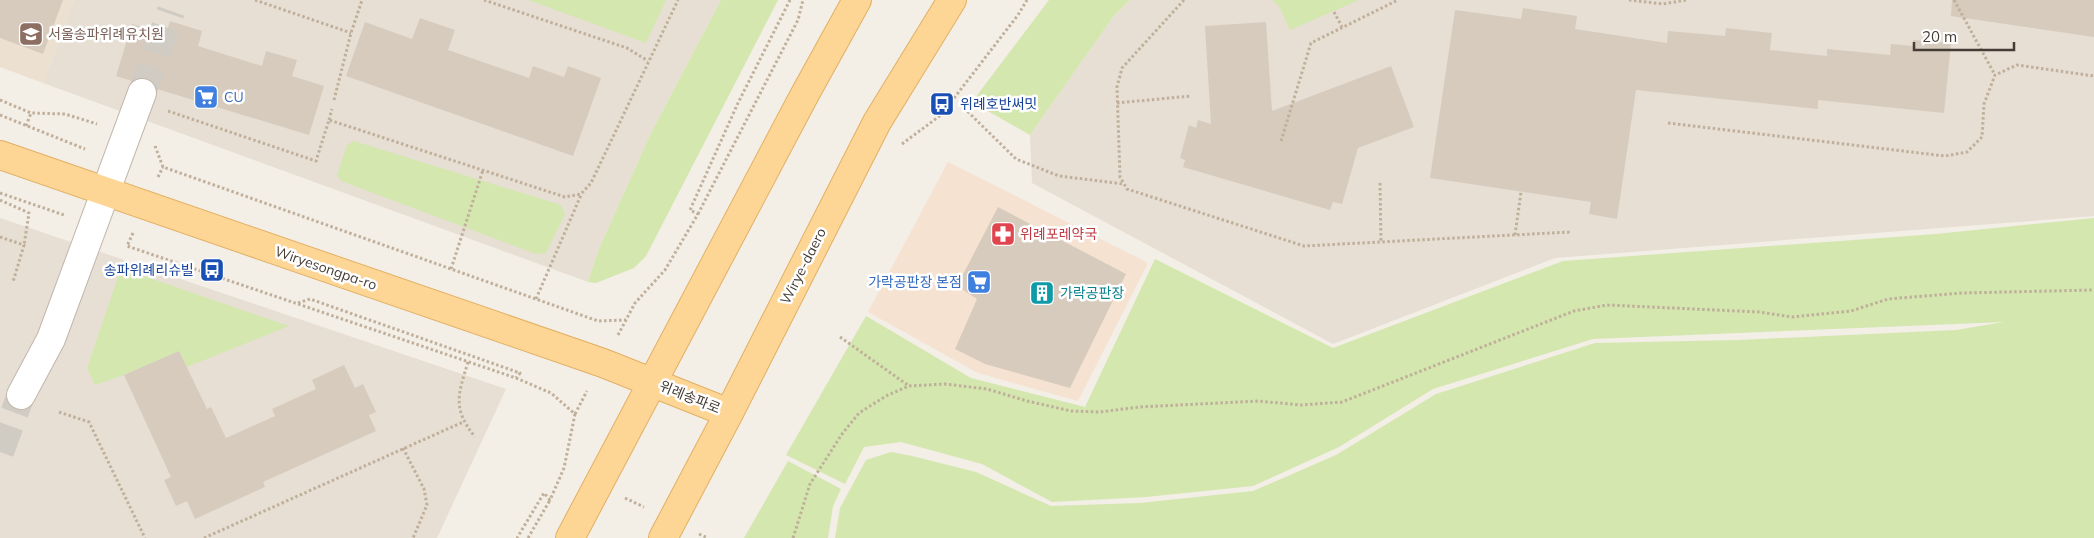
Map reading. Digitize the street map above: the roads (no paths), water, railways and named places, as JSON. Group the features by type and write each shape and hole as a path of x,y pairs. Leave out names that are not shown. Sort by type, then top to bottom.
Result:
{"main road":[{"path":"570,538 805,94 858,0"},
{"name":"Wirye-daero","path":"667,529 729,413 876,122 952,0"},
{"name":"Wiryesongpa-ro","path":"0,155 651,382"},
{"name":"위례송파로","path":"651,382 729,413"}],"lane":[{"path":"21,395 51,339 140,97"}],"tunnel":[{"path":"142,93 171,11"},
{"path":"0,452 21,395"}],"place":[{"name":"서울송파위례유치원","path":"31,34"},
{"name":"CU","path":"206,97"},
{"name":"위례호반써밋","path":"942,104"},
{"name":"위례포레약국","path":"1003,234"},
{"name":"송파위례리슈빌","path":"212,270"},
{"name":"가락공판장 본점","path":"979,282"},
{"name":"가락공판장","path":"1042,293"}]}
